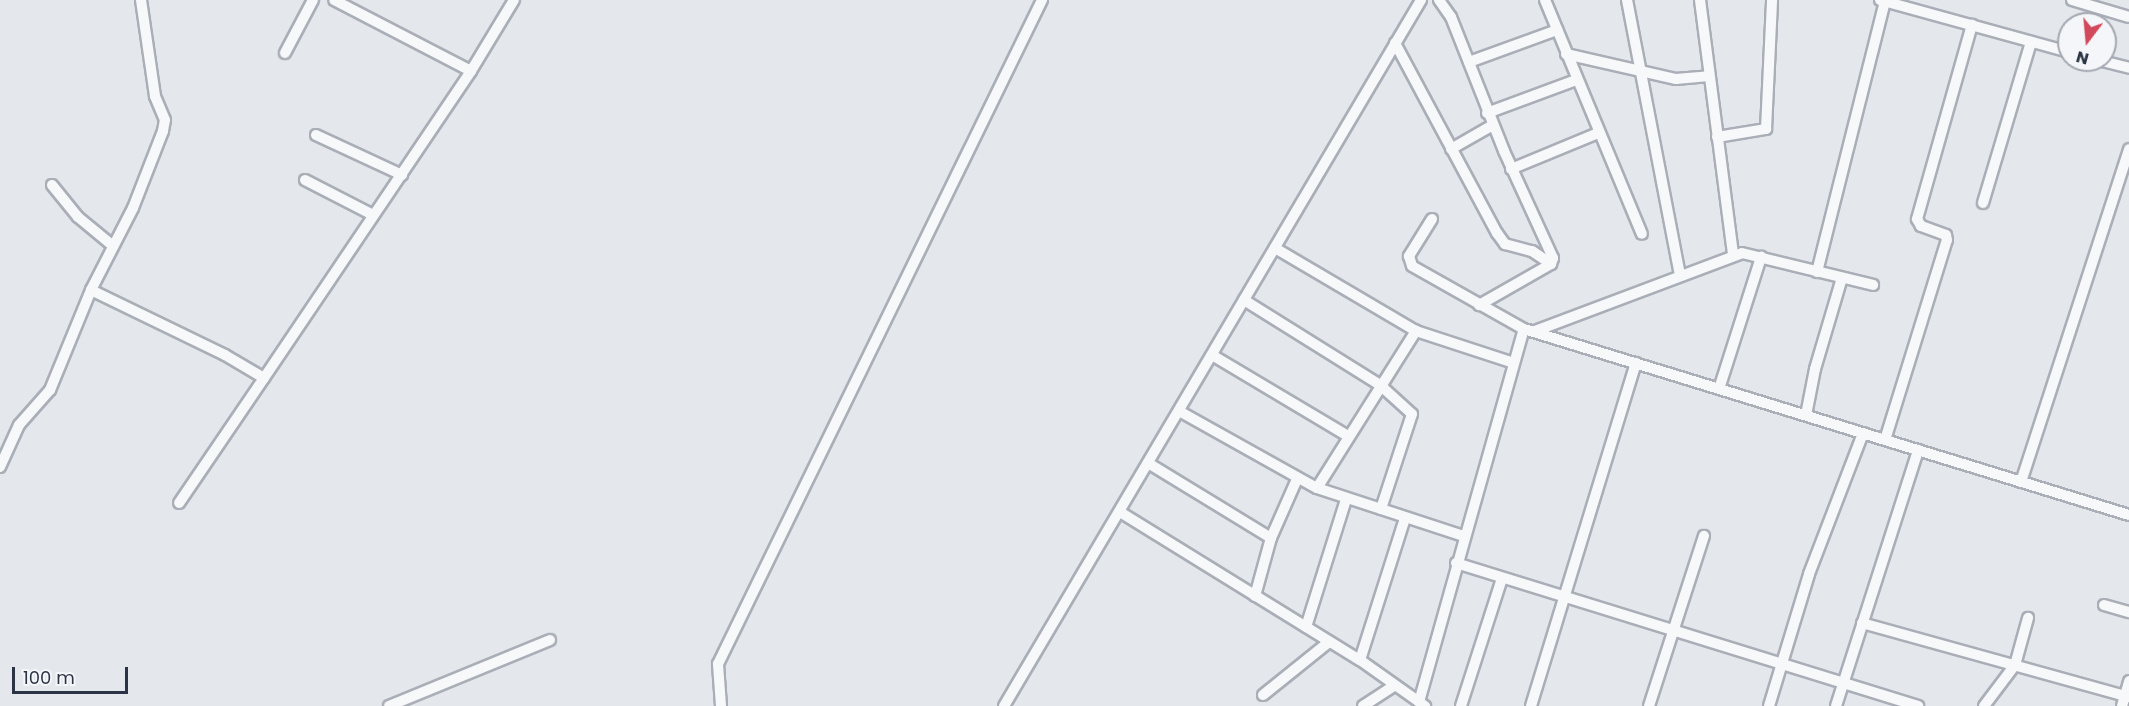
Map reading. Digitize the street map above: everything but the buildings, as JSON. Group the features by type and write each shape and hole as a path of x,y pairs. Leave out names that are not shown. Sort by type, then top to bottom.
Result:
{"street":[{"path":"0,467 19,425 50,390 91,290 133,208 165,125 155,96 141,0"},
{"path":"285,53 313,0"},
{"path":"334,0 471,71"},
{"path":"179,503 402,175 471,71 514,0"},
{"path":"721,706 718,664 1042,0"},
{"path":"1004,706 1421,0"},
{"path":"1438,0 1451,17 1487,113 1553,258 1551,264 1479,305"},
{"path":"1545,0 1576,80 1642,234"},
{"path":"1627,0 1680,275"},
{"path":"1700,0 1733,254"},
{"path":"1717,137 1766,129 1772,0"},
{"path":"2072,0 2129,17"},
{"path":"1817,272 1882,1 2057,49"},
{"path":"1885,440 1947,240 1946,235 1921,226 1917,219 1972,25"},
{"path":"1469,62 1557,30"},
{"path":"1983,203 2031,42"},
{"path":"1395,43 1505,244 1532,251 1551,264"},
{"path":"1566,54 1676,79 1709,76"},
{"path":"1487,113 1576,80"},
{"path":"1451,149 1493,125"},
{"path":"1512,169 1598,133"},
{"path":"316,135 402,175"},
{"path":"2021,482 2129,148"},
{"path":"305,180 373,215"},
{"path":"52,185 78,217 113,246"},
{"path":"1432,219 1409,262 1479,305 1529,330 2129,515"},
{"path":"1275,248 1416,331 1514,363"},
{"path":"1120,513 1360,660 1422,704 1456,563 1514,363 1529,330 1733,254 1761,257 1872,285"},
{"path":"1719,389 1761,257"},
{"path":"1806,415 1815,369 1842,278"},
{"path":"91,290 225,355 264,378"},
{"path":"1244,300 1380,386 1408,408 1413,421 1381,509"},
{"path":"1317,488 1416,331"},
{"path":"1212,355 1348,436"},
{"path":"1531,706 1636,363"},
{"path":"1179,411 1297,479 1317,488 1464,536"},
{"path":"1769,706 1813,563 1863,433"},
{"path":"1836,706 1917,450"},
{"path":"1148,464 1271,538"},
{"path":"1255,596 1271,538 1297,479"},
{"path":"1306,627 1346,499"},
{"path":"1360,660 1405,518"},
{"path":"1649,706 1704,536"},
{"path":"1456,563 1672,632 1782,663 1918,706"},
{"path":"1461,706 1502,578"},
{"path":"2104,605 2129,612"},
{"path":"1984,706 2015,665 2028,618"},
{"path":"1862,623 2015,665 2125,699 2129,681"},
{"path":"389,706 550,640"},
{"path":"1263,694 1329,642"},
{"path":"1363,706 1395,685"}]}
